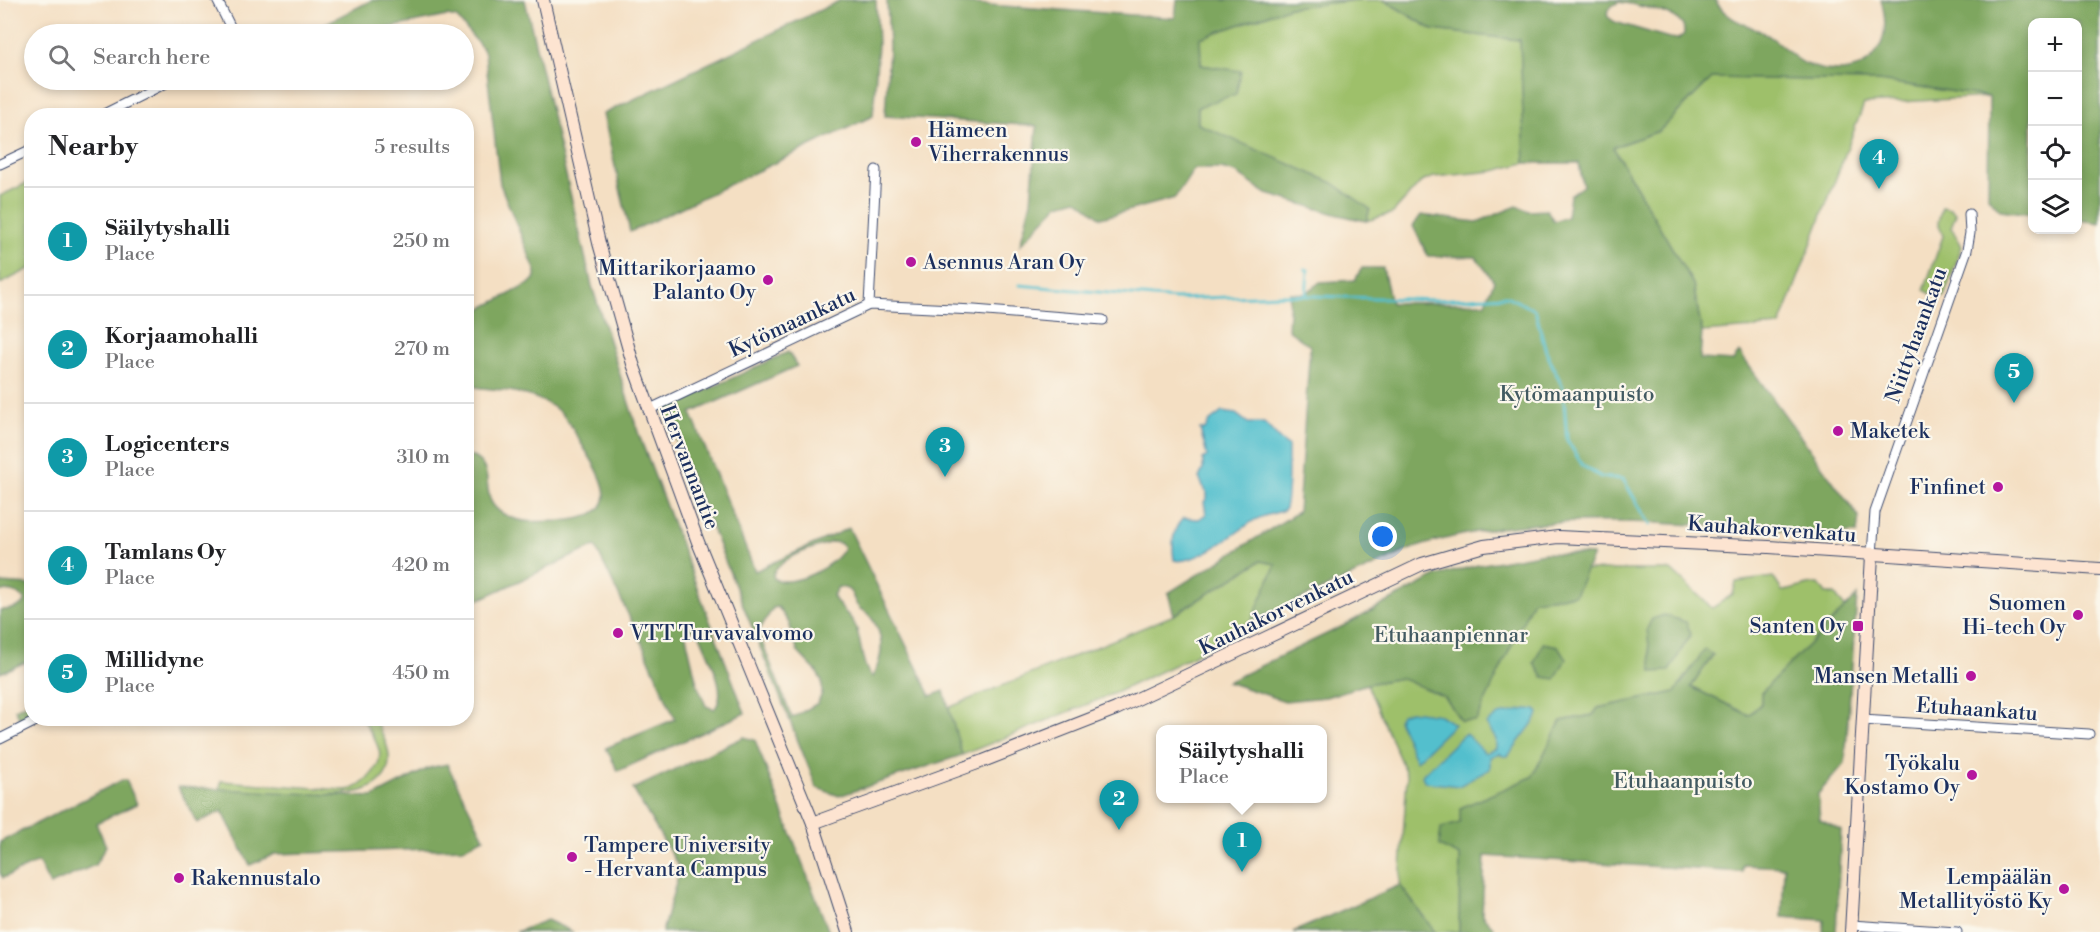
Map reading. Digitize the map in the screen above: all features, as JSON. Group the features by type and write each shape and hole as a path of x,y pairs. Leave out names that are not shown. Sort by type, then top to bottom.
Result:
{"street":[{"path":"217,0 229,24"},
{"name":"Hervannantie","path":"543,0 609,283 648,410 726,613 813,823 848,932"},
{"path":"116,108 152,90"},
{"path":"0,164 24,153"},
{"path":"869,305 876,170"},
{"name":"Niittyhaankatu","path":"1851,928 1875,512 1967,250 1970,233 1969,214"},
{"name":"Kytömaankatu","path":"648,410 869,305 1103,320"},
{"name":"Kauhakorvenkatu","path":"813,823 1105,714 1422,564 1484,546 1558,537 1769,547 2100,569"},
{"name":"Etuhaankatu","path":"1862,720 2089,734"},
{"path":"0,739 26,726"},
{"path":"1851,928 1957,932"}],"green space":[{"path":"372,0 525,0 592,286 639,435 745,713 618,771 606,748 675,719 642,643 595,546 474,602 474,458 484,467 493,505 500,512 516,519 541,522 580,518 593,513 601,506 605,498 600,475 561,413 549,404 525,395 474,386 474,312 529,284 536,272 500,184 485,54 474,38 474,24 462,24 457,18 447,16 407,24 325,24","holes":["688,627 699,632 715,671 720,692 714,709 706,706 697,684 685,632"]},
{"path":"841,0 876,0 878,44 873,116 630,232 603,114"},
{"path":"887,0 919,0 1175,18 1177,0 1359,0 1290,7 1200,38 1201,65 1241,71 1236,94 1198,107 1198,124 1333,183 1370,209 1366,221 1267,194 1236,173 1221,169 1194,169 1175,198 1101,218 1077,199 1059,204 1020,245 1031,201 1037,126 885,116 889,47"},
{"path":"1359,0 1384,0 1433,30 1520,40 1525,163 1494,171 1434,177 1421,182 1393,213 1366,221 1370,209 1198,124 1198,107 1240,72 1201,65 1200,38 1290,7"},
{"name":"Kytömaanpuisto","path":"1384,0 1715,0 1734,19 1764,33 1808,65 1827,70 1844,71 1870,60 1879,49 1884,35 1885,19 1881,0 2100,0 2100,223 2082,221 2082,18 2028,18 2028,214 2000,210 1988,197 1989,97 1879,81 1712,78 1659,131 1613,147 1693,284 1702,332 1700,359 1733,361 1739,352 1859,517 1857,533 1817,533 1623,522 1537,524 1494,529 1452,537 1411,549 1251,622 1276,564 1260,561 1174,615 1168,593 1298,512 1310,346 1288,330 1290,293 1305,294 1320,282 1355,280 1362,268 1383,268 1391,303 1485,303 1494,281 1476,257 1428,256 1413,226 1421,215 1477,222 1517,206 1528,211 1547,210 1554,221 1567,217 1570,195 1583,186 1579,163 1525,163 1520,40 1433,30","holes":["1619,2 1650,8 1674,17 1682,24 1684,34 1678,39 1669,38 1615,22 1607,14 1611,6"]},
{"path":"1712,78 1879,81 1989,97 1864,104 1780,326 1702,332 1693,284 1613,147 1659,131"},
{"path":"24,184 24,272 0,284 0,196"},
{"path":"1942,207 1956,214 1951,227 1962,246 1944,297 1935,296 1924,290 1943,236 1938,222"},
{"path":"788,352 797,366 691,413 755,571 849,528 931,696 944,691 962,755 839,796 817,788 664,410","holes":["832,542 840,543 844,547 840,554 824,568 803,578 782,581 774,579 773,574 778,567 791,557","838,587 848,589 859,608 875,623 880,638 881,654 872,677 866,668 856,627 833,595","778,607 789,623 798,652 822,681 822,693 818,703 792,718 758,632 773,608"]},
{"name":"Etuhaanpiennar","path":"1544,553 1593,555 1575,595 1533,600 1476,721 1461,721 1445,697 1401,678 1367,684 1326,697 1285,701 1227,682 1343,626 1436,576 1478,565"},
{"path":"1260,561 1276,564 1251,622 1191,657 1115,693 962,755 948,708 1174,615"},
{"path":"1586,570 1671,570 1712,608 1733,594 1736,582 1773,577 1782,591 1819,584 1826,594 1835,594 1845,608 1761,693 1761,703 1749,715 1691,687 1713,655 1676,692 1598,708 1593,715 1561,721 1532,777 1461,808 1459,932 1435,932 1400,885 1407,776 1367,684 1401,678 1445,697 1461,721 1475,721 1533,600 1574,595"},
{"path":"0,583 24,585 24,600 14,593 0,591"},
{"name":"Etuhaanpuisto","path":"1857,596 1845,763 1818,794 1820,820 1841,830 1836,932 1823,932 1824,920 1782,917 1784,867 1743,865 1742,872 1485,856 1482,915 1493,927 1493,932 1459,932 1460,856 1439,846 1441,828 1460,823 1460,808 1532,777 1561,721 1593,715 1598,708 1675,692 1705,649 1713,655 1691,687 1749,715 1761,704 1761,693"},
{"path":"24,602 24,663 0,673 0,610"},
{"path":"1664,615 1686,622 1691,634 1669,671 1652,672 1647,629 1652,619"},
{"path":"1543,643 1558,646 1566,659 1555,679 1543,677 1534,663"},
{"path":"24,704 24,720 21,722 15,709"},
{"path":"367,726 378,726 387,745 389,757 385,775 379,782 367,789 318,795 220,789 221,781 343,790 357,787 375,770 379,762 379,748"},
{"path":"744,737 755,740 829,932 662,932 680,869 633,789"},
{"path":"447,764 484,838 464,848 275,854 250,865 222,811 197,823 178,787 373,797 429,768"},
{"path":"126,780 137,804 96,823 106,846 95,865 50,885 38,862 3,878 0,873 0,842"},
{"path":"1400,885 1435,932 1293,932"},
{"path":"547,920 573,932 516,932"}],"water":[{"path":"1222,412 1236,414 1248,423 1264,423 1288,446 1286,505 1284,510 1257,519 1203,553 1182,561 1174,560 1174,537 1177,526 1184,518 1199,519 1206,514 1204,502 1207,494 1199,478 1203,469 1203,459 1207,456 1200,429 1205,430 1209,422"},
{"path":"1527,709 1536,710 1538,713 1536,719 1508,756 1499,753 1490,757 1490,769 1459,786 1425,782 1422,776 1424,773 1462,736 1465,734 1468,736 1485,753 1496,749 1496,739 1486,724 1499,715"},
{"path":"1410,711 1440,715 1454,724 1416,761 1398,720 1401,714"}],"waterway":[{"path":"1305,269 1308,270 1306,296"},
{"path":"1019,285 1176,299 1283,295 1437,300 1506,296 1535,310 1546,351 1563,388 1567,440 1583,466 1601,477 1623,479 1650,525"}],"place":[{"name":"Hämeen Viherrakennus","path":"916,142"},
{"name":"Tamlans Oy","path":"1879,189"},
{"name":"Asennus Aran Oy","path":"911,262"},
{"name":"Mittarikorjaamo Palanto Oy","path":"768,280"},
{"name":"Millidyne","path":"2014,403"},
{"name":"Maketek","path":"1838,431"},
{"name":"Logicenters","path":"945,477"},
{"name":"Finfinet","path":"1998,487"},
{"name":"Suomen Hi-tech Oy","path":"2078,615"},
{"name":"Santen Oy","path":"1858,626"},
{"name":"VTT Turvavalvomo","path":"618,633"},
{"name":"Mansen Metalli","path":"1971,676"},
{"name":"Työkalu Kostamo Oy","path":"1972,775"},
{"name":"Korjaamohalli","path":"1119,830"},
{"name":"Tampere University - Hervanta Campus","path":"572,857"},
{"name":"Säilytyshalli","path":"1242,872"},
{"name":"Rakennustalo","path":"179,878"},
{"name":"Lempäälän Metallityöstö Ky","path":"2064,889"}]}
